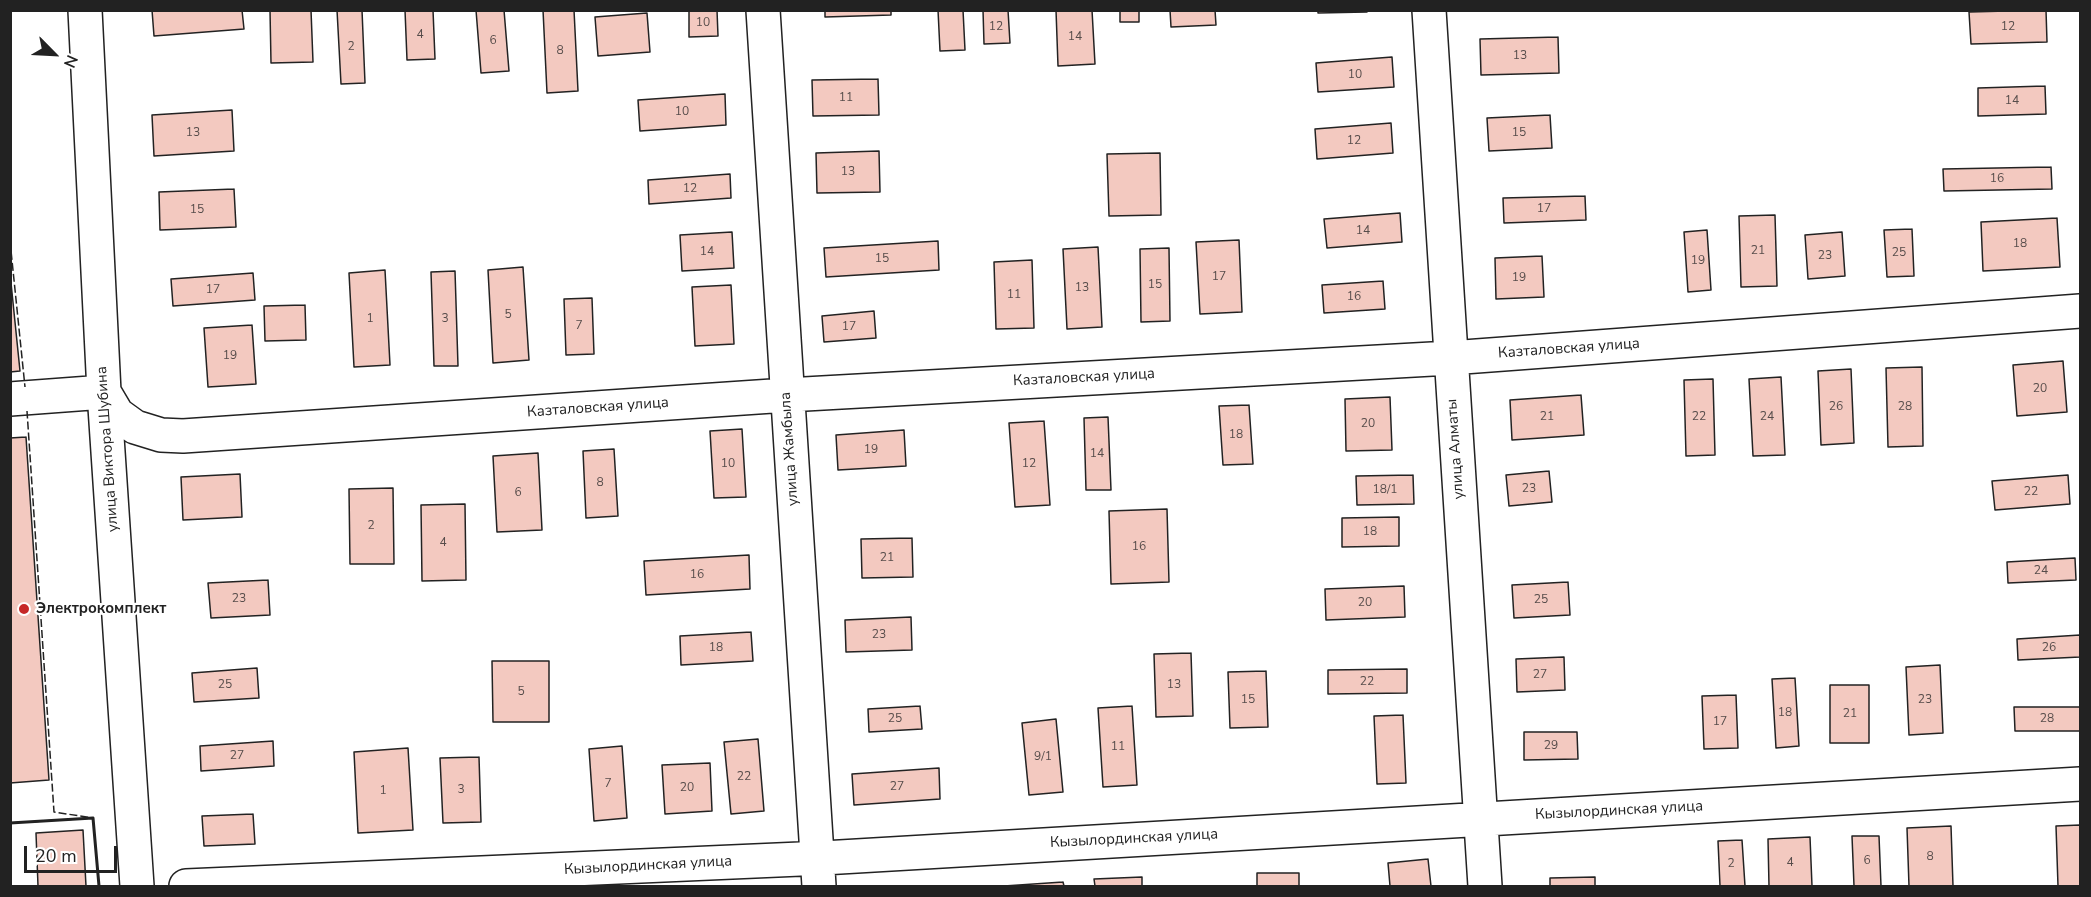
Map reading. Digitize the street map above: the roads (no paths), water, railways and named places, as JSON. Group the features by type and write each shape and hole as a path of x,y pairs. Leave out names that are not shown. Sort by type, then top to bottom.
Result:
{"street":[{"name":"улица Виктора Шубина","path":"85,10 104,392 136,886"},
{"name":"улица Жамбыла","path":"763,10 818,872"},
{"name":"улица Алматы","path":"1429,10 1485,886"},
{"name":"Казталовская улица","path":"104,392 117,414 135,427 161,435 183,436 787,395 1450,358 2080,311"},
{"path":"10,399 104,392"},
{"name":"Кызылординская улица","path":"186,886 818,872 1481,818 2080,784"}],"place":[{"name":"Электрокомплект","path":"24,609"}]}
